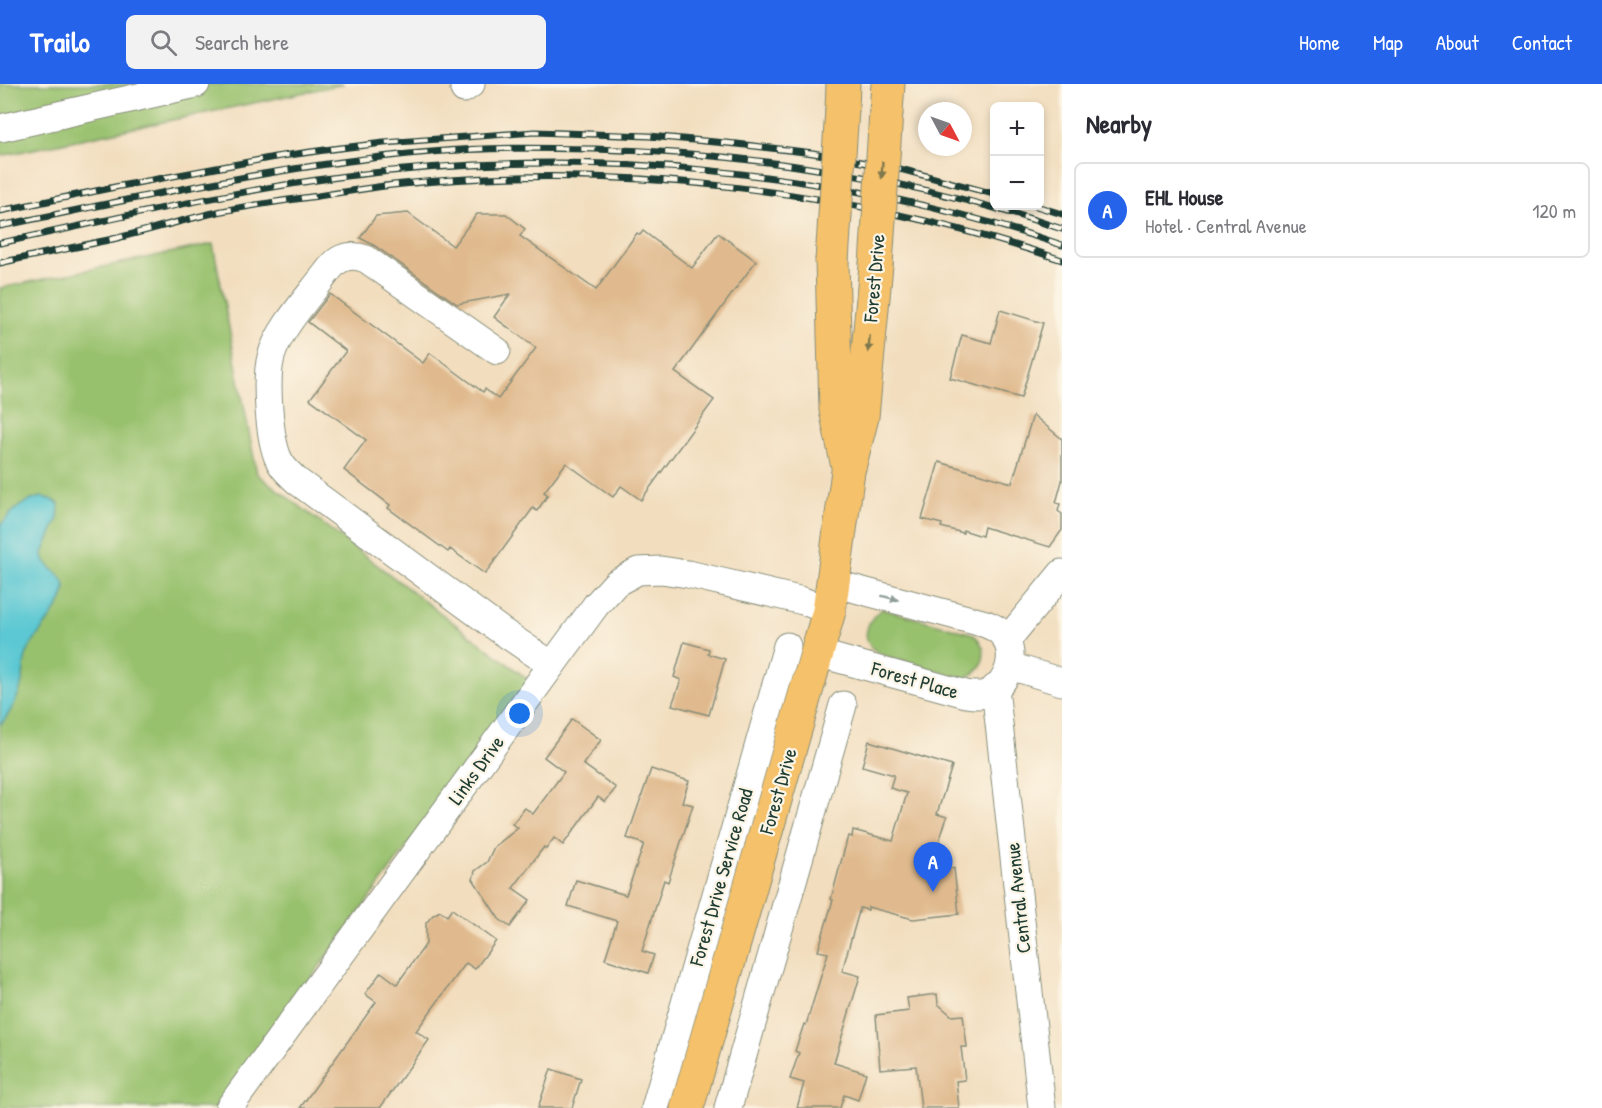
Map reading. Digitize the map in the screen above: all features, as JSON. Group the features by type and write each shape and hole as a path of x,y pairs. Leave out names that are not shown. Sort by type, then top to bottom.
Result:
{"main road":[{"name":"Forest Drive","path":"843,96 832,261 836,410 848,471"},
{"name":"Forest Drive","path":"687,1108 802,650 831,597 848,471 862,417 876,265 887,98"}],"street":[{"path":"1,128 196,84"},
{"path":"497,351 366,259 353,256 339,260 305,300 280,336 271,357 267,390 274,447 282,465 297,481 500,630 552,665"},
{"name":"Links Drive","path":"229,1108 596,605 616,583 638,571 661,570 688,574 803,602 831,597"},
{"path":"1004,665 1062,573"},
{"path":"831,597 986,624 998,630 1004,665"},
{"name":"Forest Place","path":"802,650 975,696 985,694 1004,665"},
{"name":"Forest Drive Service Road","path":"655,1108 802,650"},
{"path":"1004,665 1062,681"},
{"name":"Central Avenue","path":"1004,665 1042,1108"},
{"path":"728,1108 843,705"}],"green space":[{"path":"0,84 344,84 0,156"},
{"path":"213,244 257,474 529,680 216,1108 0,1108 0,288"},
{"path":"882,609 970,633 981,644 983,658 981,665 970,676 962,678 881,654 869,644 867,632 871,620"}],"water":[{"path":"41,497 59,504 58,518 43,553 46,563 61,577 65,586 64,594 56,611 27,653 18,696 0,725 0,526 18,508"}],"building":[{"path":"408,213 453,246 477,214 506,214 525,229 520,236 596,290 637,233 640,235 643,231 692,268 718,233 756,261 675,372 714,400 641,500 621,486 613,497 566,463 544,492 548,495 537,511 533,508 485,574 450,549 448,552 388,508 390,505 344,470 366,440 310,399 346,351 308,322 330,294 423,363 430,353 483,392 485,389 498,399 536,348 494,317 510,294 457,304 375,246 360,238 376,216"},
{"path":"1000,310 1043,323 1021,398 950,378 962,335 991,343"},
{"path":"1033,415 1062,439 1062,481 1056,503 1060,504 1058,511 1062,514 1062,530 1050,547 984,527 982,536 941,527 942,524 922,519 939,462 1012,483"},
{"path":"684,642 709,649 708,654 725,659 709,715 672,705 681,680 674,677"},
{"path":"572,719 601,740 583,764 616,788 605,802 598,797 563,845 554,838 546,849 544,847 513,888 530,900 510,927 499,919 473,879 475,871 487,862 494,847 518,828 512,824 525,808 533,814 564,772 544,757"},
{"path":"869,741 952,766 937,814 947,817 940,839 943,869 954,868 959,914 913,919 868,907 868,910 860,908 842,971 860,976 834,1063 866,1073 858,1100 844,1095 840,1108 797,1108 804,1083 790,1079 799,1053 795,1051 804,1024 806,1025 828,953 818,951 848,836 852,837 853,830 893,841 907,793 890,788 894,775 862,766"},
{"path":"651,769 689,781 682,802 693,805 668,882 664,880 642,951 654,955 648,973 605,959 617,921 568,906 576,880 626,895 644,844 627,838"},
{"path":"452,909 496,941 475,969 466,963 416,1031 429,1040 380,1108 300,1108 376,1002 365,994 381,972 397,984 426,944 426,923 440,911 447,916"},
{"path":"937,994 938,1004 952,1016 963,1015 967,1047 961,1047 965,1080 956,1081 959,1108 921,1108 916,1066 880,1069 876,1015 909,1011 907,998"},
{"path":"551,1069 581,1079 572,1108 538,1108"}],"railway":[{"path":"0,211 275,157 384,143 535,132 649,136 813,153 904,170 990,193"},
{"path":"0,226 269,173 377,157 452,150 533,148 654,151 831,171 948,196 1062,229"},
{"path":"0,243 172,206 302,182 436,167 526,163 617,164 708,170 798,181 887,198 975,219 1062,245"},
{"path":"0,263 117,238 222,211 270,203 393,185 477,178 562,177 647,179 732,187 816,199 899,215 982,235 1062,260"},
{"path":"1044,208 1062,214"}],"place":[{"name":"EHL House","path":"933,892"}]}
